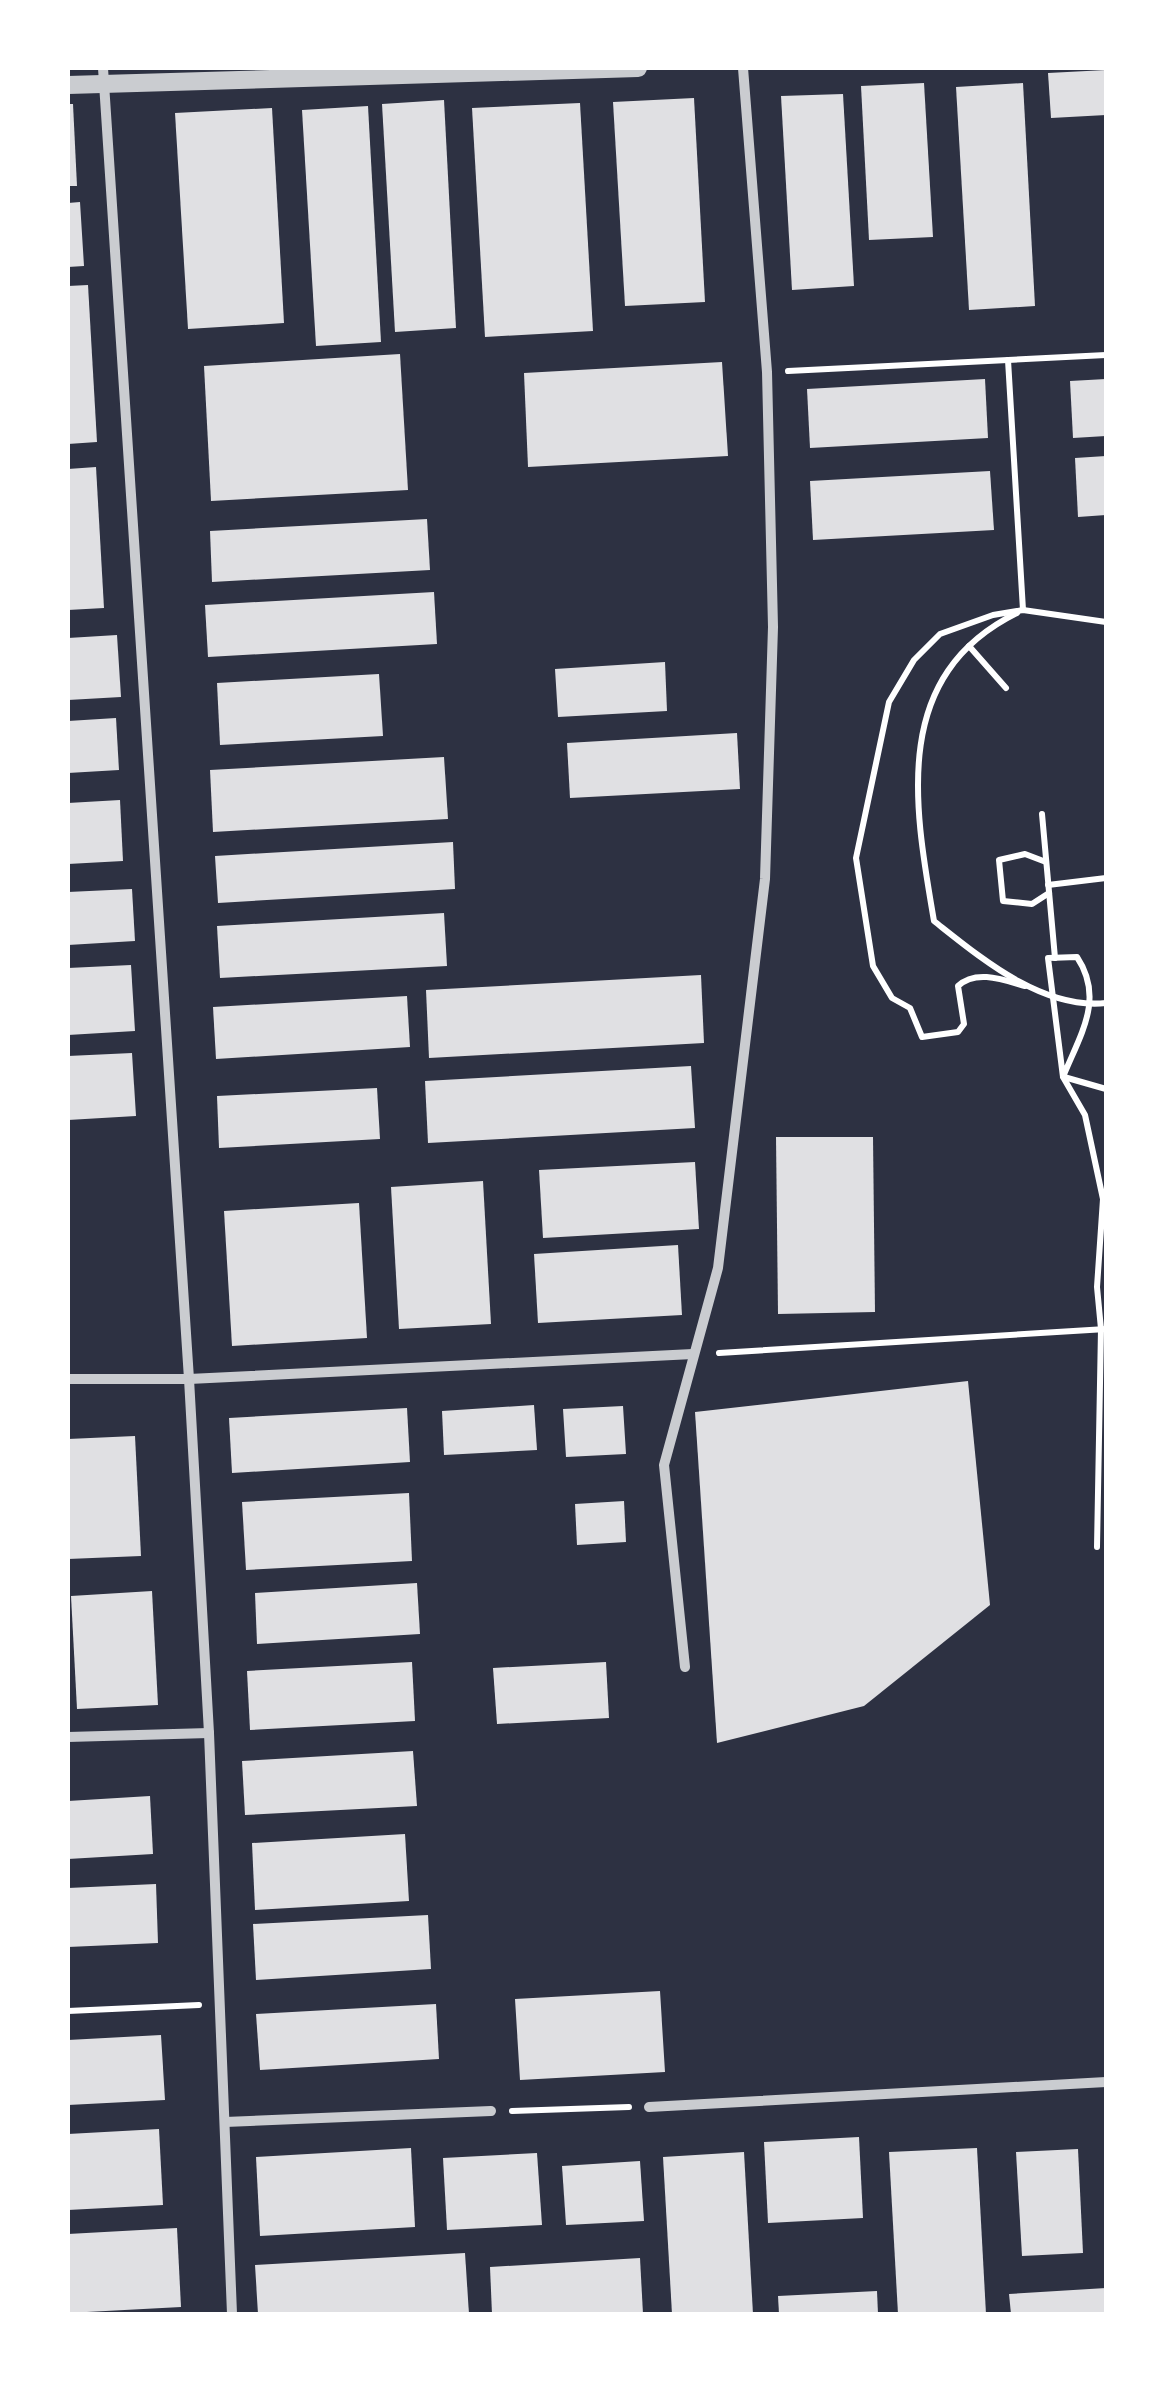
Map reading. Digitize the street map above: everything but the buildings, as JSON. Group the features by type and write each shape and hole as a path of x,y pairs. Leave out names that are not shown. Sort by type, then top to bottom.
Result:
{"street":[{"path":"68,85 104,76 638,68"},
{"path":"685,1667 664,1465 718,1268 766,879 773,627 767,372 743,68"},
{"path":"104,76 189,1379 209,1733 232,2314"},
{"path":"68,1380 189,1379 694,1354"},
{"path":"68,1736 209,1733"},
{"path":"649,2107 1106,2082"},
{"path":"225,2122 491,2111"}],"path":[{"path":"767,372 1106,356"},
{"path":"1008,360 1023,610"},
{"path":"1023,610 981,631 947,671 920,736 917,822 934,921 1025,986"},
{"path":"1106,622 1023,610 993,615 940,634 914,660 889,702 856,858 873,966 892,998 910,1008 919,1036 958,1032 964,1024 958,986 966,979 992,977 1093,1004 1106,1003"},
{"path":"969,646 1006,688"},
{"path":"1042,814 1055,958"},
{"path":"1046,862 1025,854 999,860 1003,901 1032,904 1048,889 1106,878"},
{"path":"1063,1077 1093,1004 1089,975 1077,957 1048,958 1063,1077 1085,1116 1103,1199 1097,1287 1104,1328 1096,1547"},
{"path":"1063,1077 1106,1089"},
{"path":"694,1354 1104,1328"},
{"path":"68,2011 220,2004"},
{"path":"542,2110 649,2107"}]}
